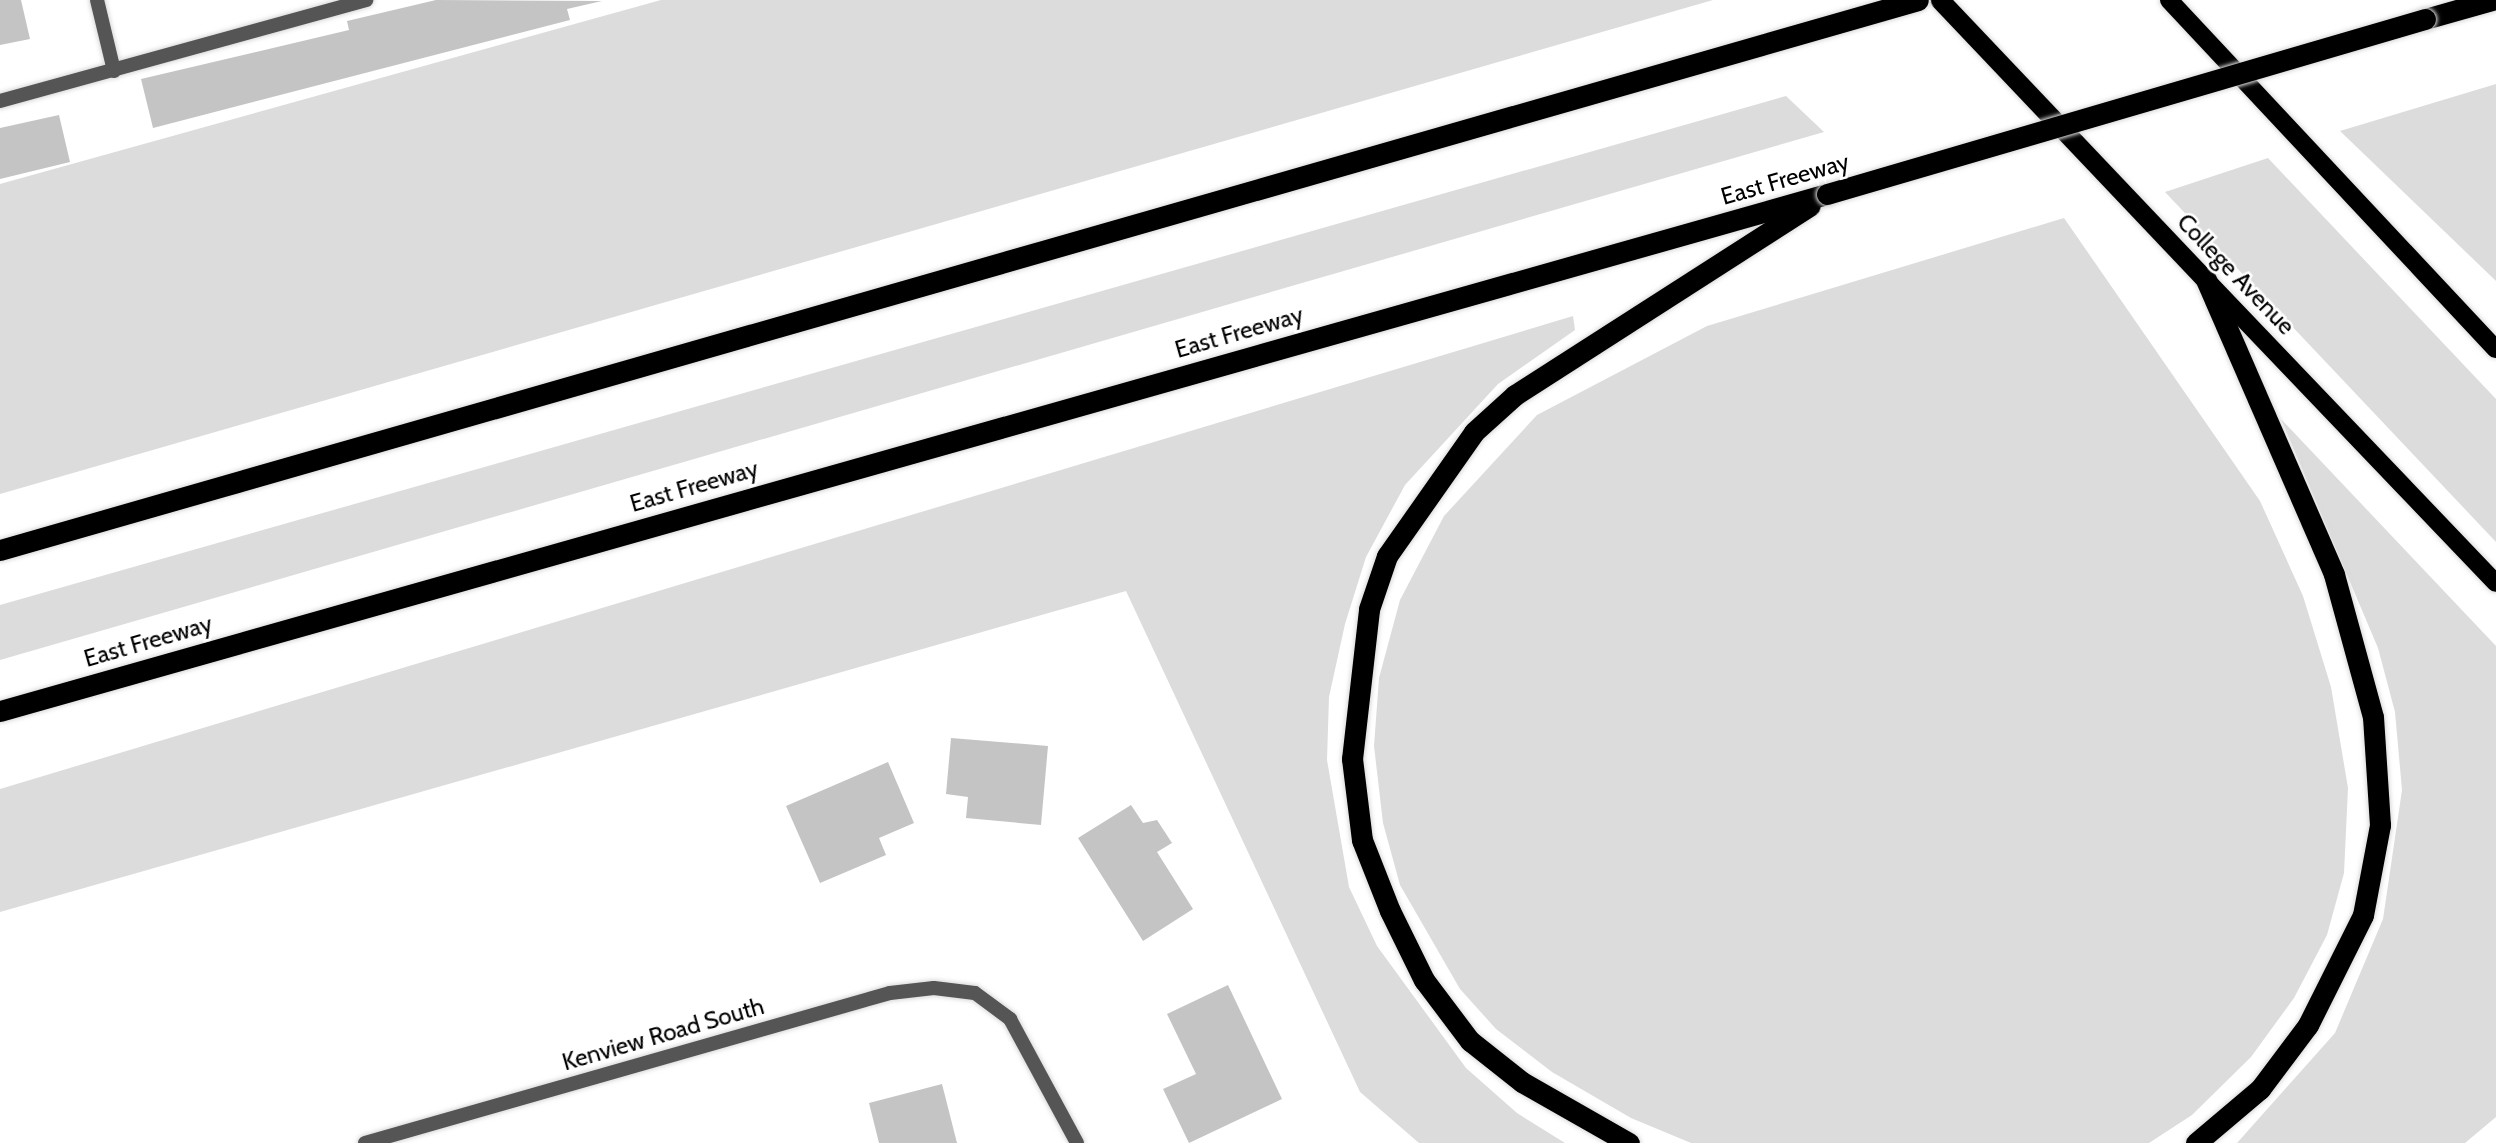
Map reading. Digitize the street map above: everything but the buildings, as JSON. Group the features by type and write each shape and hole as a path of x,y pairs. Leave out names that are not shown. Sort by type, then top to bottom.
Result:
{"highway":[{"path":"0,550 1704,65 1918,0"},
{"name":"College Avenue","path":"1940,0 2206,280"},
{"name":"East Freeway","path":"0,710 1827,194 2492,0"},
{"path":"1629,1143 1522,1082 1470,1041 1424,979 1390,911 1362,840 1352,759 1369,609 1387,556 1440,475 1516,395 1827,194"},
{"path":"2196,1143 2260,1089 2308,1025 2363,915 2380,825 2373,717 2334,574 2206,280"}],"main road":[{"path":"2169,0 2496,349"},
{"name":"College Avenue","path":"2206,280 2496,583"}],"street":[{"path":"97,0 114,71"},
{"path":"0,101 366,0"},
{"name":"Kenview Road South","path":"365,1143 890,993 975,993 1010,1019 1035,1055 1077,1143"}],"shaded area":[{"path":"661,0 1713,0 0,494 0,184"},
{"path":"2496,84 2496,281 2340,131"},
{"path":"1786,96 1824,132 0,660 0,605"},
{"path":"2268,158 2496,399 2496,542 2165,192"},
{"path":"2064,218 2260,501 2303,596 2331,687 2348,788 2344,873 2327,935 2294,998 2251,1057 2192,1115 2149,1143 1691,1143 1631,1118 1552,1072 1496,1029 1460,989 1400,885 1383,823 1374,746 1379,678 1400,600 1444,516 1537,415 1707,326"},
{"path":"1573,316 1575,330 1498,384 1405,485 1366,557 1345,624 1329,697 1327,760 1349,887 1377,946 1466,1068 1517,1113 1565,1143 1419,1143 1360,1092 1126,591 0,912 0,789"},
{"path":"2281,419 2496,646 2496,1117 2465,1143 2237,1143 2335,1033 2383,919 2402,790 2395,712 2378,648"}]}
